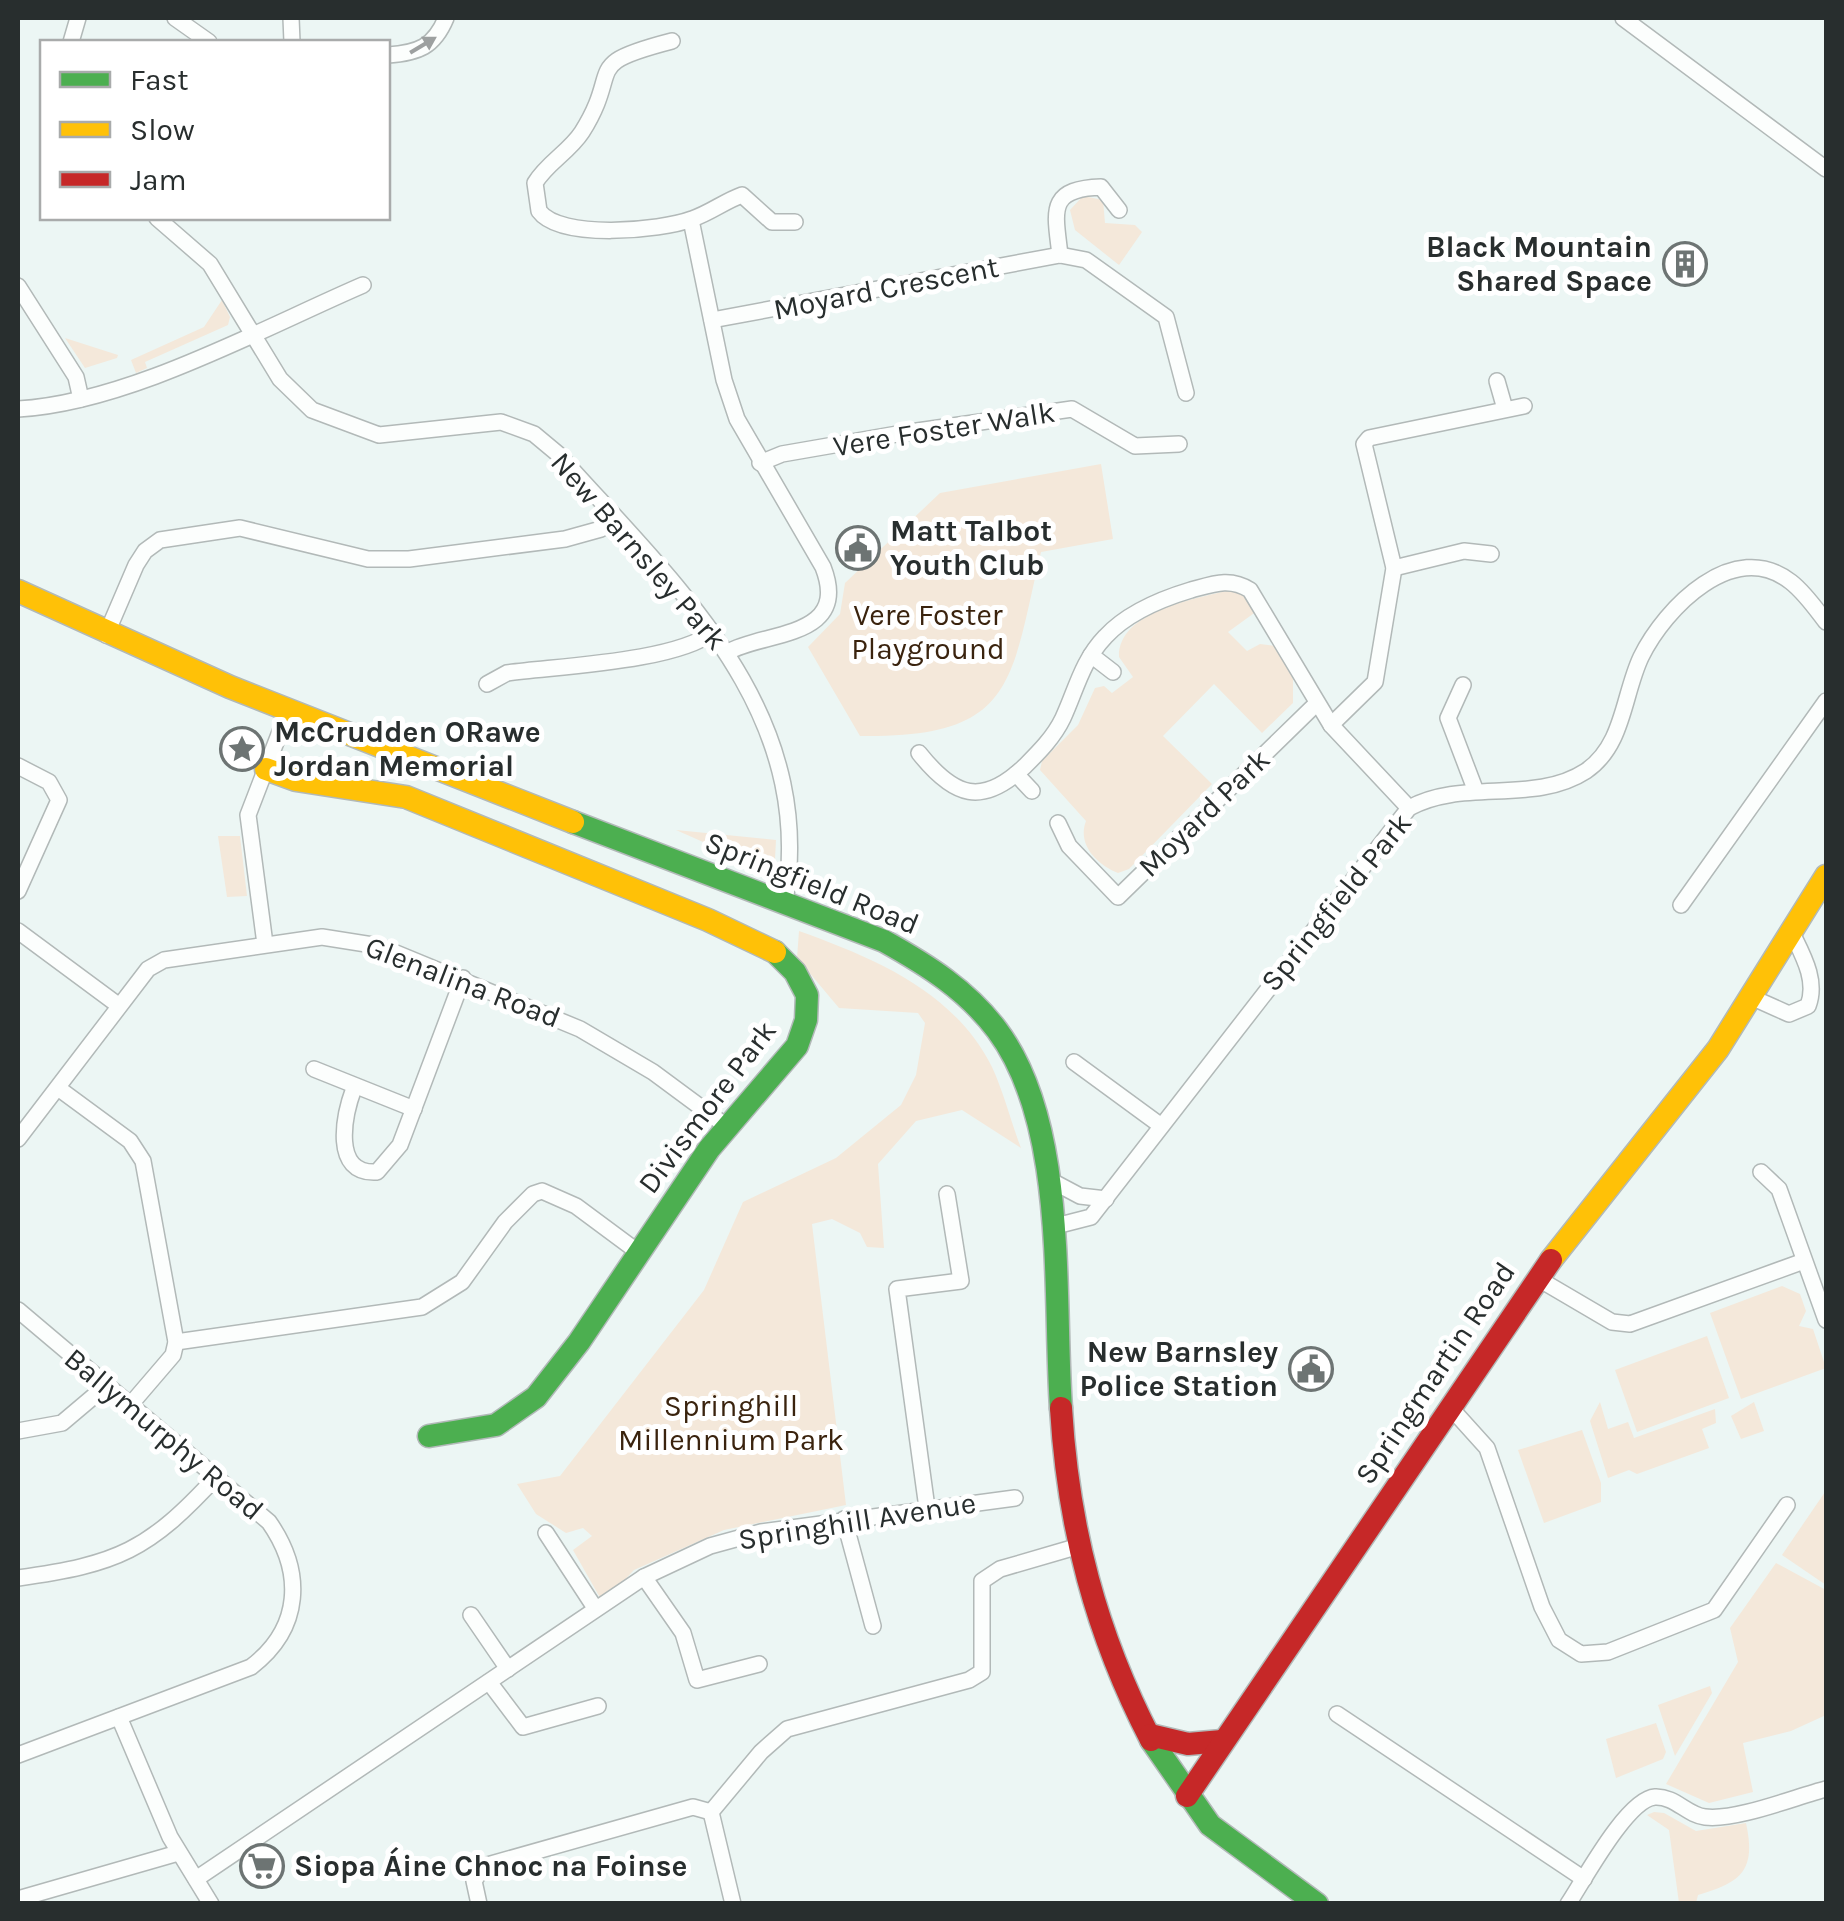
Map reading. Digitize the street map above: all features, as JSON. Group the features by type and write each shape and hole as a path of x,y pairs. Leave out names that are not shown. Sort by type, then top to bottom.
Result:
{"main road":[{"name":"Springfield Road","path":"18,591 106,635 288,710 912,954 972,1000 1006,1043 1030,1089 1040,1121 1052,1227 1066,1475 1079,1546 1105,1633 1150,1735 1187,1796 1220,1834 1317,1904"},
{"name":"Divismore Park","path":"266,769 296,780 406,797 774,950 795,972 807,995 806,1020 797,1046 726,1126 536,1398 496,1425 428,1436"},
{"name":"Springmartin Road","path":"1187,1796 1536,1278 1718,1049 1826,876"},
{"path":"1150,1735 1188,1744 1222,1741"}],"street":[{"path":"175,18 206,40"},
{"path":"390,56 419,52 430,44 446,18"},
{"path":"1624,18 1826,169"},
{"path":"672,41 626,53 609,64 581,134 541,172 534,191 545,219 567,229 691,220 742,195 772,222 794,222"},
{"path":"1120,210 1101,187 1076,188 1060,198 1055,210 1060,255 1086,260 1166,317 1186,393"},
{"name":"New Barnsley Park","path":"160,220 210,264 251,334 298,399 330,419 395,436 483,423 512,424 545,442 616,519 713,632 760,708 777,756 789,836 785,902"},
{"path":"691,220 731,402 760,463 823,567 827,596 806,629 728,652"},
{"name":"Moyard Crescent","path":"712,320 1060,255"},
{"path":"18,410 81,400 251,334 362,285"},
{"path":"18,286 76,377 81,400"},
{"path":"1497,382 1505,409"},
{"path":"1331,725 1375,682 1394,568 1364,444 1369,438 1524,406"},
{"name":"Vere Foster Walk","path":"760,463 782,454 1072,409 1135,446 1180,444"},
{"path":"106,635 136,565 145,551 160,540 240,528 340,554 408,559 564,539 601,528 616,519"},
{"path":"1394,568 1464,552 1490,554"},
{"name":"Springfield Park","path":"1052,1227 1091,1217 1106,1200 1160,1125 1409,808 1429,797 1546,786 1586,771 1611,744 1644,652 1698,585 1718,574 1767,572 1790,580 1826,622"},
{"path":"919,753 948,785 991,792 1016,774 1062,721 1082,668 1105,636 1130,617 1172,596 1229,581 1250,590 1331,725 1409,808"},
{"path":"487,684 507,674 663,652 698,643 713,632"},
{"path":"1092,655 1113,672"},
{"path":"1464,684 1448,718 1474,790"},
{"path":"1681,905 1826,701"},
{"name":"Moyard Park","path":"1058,823 1069,846 1118,897 1316,704"},
{"path":"265,944 248,815 288,710"},
{"path":"18,766 50,782 59,800 18,890"},
{"path":"1016,774 1032,791"},
{"path":"18,931 118,1004"},
{"path":"1751,998 1788,1014 1808,1006 1812,994 1807,963 1791,931"},
{"name":"Glenalina Road","path":"18,1139 24,1116 58,1088 148,969 164,960 265,944 348,938 463,978 580,1028 652,1072 726,1126"},
{"path":"354,1088 344,1121 344,1150 354,1166 364,1172 377,1172 390,1160 414,1109 463,978"},
{"path":"1074,1062 1160,1125"},
{"path":"314,1069 414,1109"},
{"path":"58,1088 130,1141 142,1161 176,1342 173,1355 131,1404"},
{"path":"1761,1172 1779,1189 1826,1320"},
{"path":"1048,1179 1080,1196 1106,1200"},
{"path":"176,1342 422,1306 462,1282 505,1222 533,1194 542,1191 576,1206 638,1252"},
{"path":"927,1508 897,1289 961,1281 947,1194"},
{"path":"1536,1278 1612,1322 1630,1324 1804,1261"},
{"name":"Ballymurphy Road","path":"18,1310 269,1522 293,1566 291,1613 280,1637 251,1666 18,1754"},
{"path":"18,1431 62,1423 106,1385"},
{"path":"1450,1407 1487,1448 1542,1607 1559,1640 1581,1654 1608,1652 1714,1610 1788,1505"},
{"path":"18,1578 104,1564 134,1550 181,1516 217,1476"},
{"name":"Springhill Avenue","path":"196,1879 644,1577 736,1538 844,1519 1015,1498"},
{"path":"844,1519 873,1626"},
{"path":"546,1533 594,1608"},
{"path":"711,1812 760,1752 787,1730 970,1680 982,1672 982,1581 1000,1569 1079,1546"},
{"path":"644,1577 683,1633 697,1680 758,1664"},
{"path":"471,1615 508,1668"},
{"path":"489,1682 523,1728 598,1706"},
{"path":"1337,1714 1584,1879"},
{"path":"119,1717 178,1854 210,1904"},
{"path":"1568,1904 1630,1813 1646,1800 1664,1798 1695,1814 1715,1817 1826,1789"},
{"path":"478,1904 474,1881 484,1866 693,1807 711,1812"},
{"path":"711,1812 733,1904"},
{"path":"20,1900 178,1854"}],"green space":[{"path":"1083,196 1103,200 1105,223 1135,225 1142,232 1119,265 1075,230 1070,210"},
{"path":"222,300 230,317 228,325 145,362 147,368 136,373 131,360 204,327"},
{"path":"65,338 118,355 117,358 85,368"},
{"name":"Vere Foster Playground","path":"1101,464 1113,539 1041,552 1022,636 997,694 978,713 950,727 911,734 860,736 808,647 840,614 845,583 940,493"},
{"path":"1226,591 1240,591 1257,611 1228,632 1247,651 1260,644 1276,646 1293,679 1293,703 1262,733 1214,684 1163,736 1212,784 1129,869 1118,873 1090,852 1084,838 1086,821 1040,770 1042,761 1078,725 1095,688 1104,686 1112,693 1133,677 1119,657 1122,642 1131,629 1160,610"},
{"path":"676,830 776,840 775,859 763,867 755,865"},
{"path":"218,836 240,836 247,896 227,897"},
{"name":"Springhill Millennium Park","path":"799,931 883,966 956,1017 992,1067 1021,1148 962,1110 916,1121 878,1164 884,1248 867,1247 860,1233 832,1219 812,1224 846,1505 724,1530 634,1570 603,1603 573,1550 592,1536 583,1528 566,1533 536,1514 517,1484 560,1476 704,1290 743,1202 836,1158 901,1105 916,1075 925,1023 918,1013 839,1008 797,958"},
{"path":"1782,1286 1800,1294 1806,1311 1799,1326 1813,1329 1826,1368 1741,1399 1710,1313"},
{"path":"1707,1336 1729,1398 1637,1432 1615,1370"},
{"path":"1600,1402 1608,1429 1628,1422 1634,1438 1715,1409 1716,1423 1702,1429 1709,1448 1637,1474 1629,1470 1608,1478 1590,1421"},
{"path":"1754,1402 1764,1431 1741,1439 1731,1416"},
{"path":"1582,1430 1601,1483 1601,1502 1544,1523 1518,1450"},
{"path":"1826,1493 1826,1585 1782,1555"},
{"path":"1776,1563 1826,1590 1826,1715 1791,1731 1743,1743 1753,1792 1709,1803 1666,1784 1738,1662 1730,1628"},
{"path":"1710,1686 1712,1693 1675,1756 1658,1705"},
{"path":"1656,1723 1666,1752 1663,1759 1616,1778 1606,1739"},
{"path":"1664,1813 1696,1831 1746,1823 1749,1852 1743,1871 1726,1885 1698,1895 1696,1903 1679,1903 1669,1830 1647,1815"}],"traffic: fast":[{"path":"573,822 884,941 945,980 997,1030 1020,1069 1036,1113 1046,1161 1053,1212 1061,1408"},
{"path":"429,1436 496,1425 536,1397 579,1342 709,1149 797,1046 806,1020 807,995 795,972 775,952"},
{"path":"1151,1740 1210,1825 1317,1904"}],"traffic: slow":[{"path":"18,591 230,687 573,822"},
{"path":"266,769 296,780 406,797 708,920 775,952"},
{"path":"1551,1260 1718,1049 1826,876"}],"traffic: jam":[{"path":"1187,1796 1551,1260"},
{"path":"1061,1408 1070,1495 1088,1579 1115,1660 1151,1740"},
{"path":"1150,1735 1188,1744 1222,1741"}],"place":[{"name":"Black Mountain Shared Space","path":"1685,264"},
{"name":"Matt Talbot Youth Club","path":"858,548"},
{"name":"McCrudden ORawe Jordan Memorial","path":"242,749"},
{"name":"New Barnsley Police Station","path":"1311,1369"},
{"name":"Siopa Áine Chnoc na Foinse","path":"262,1866"}]}
